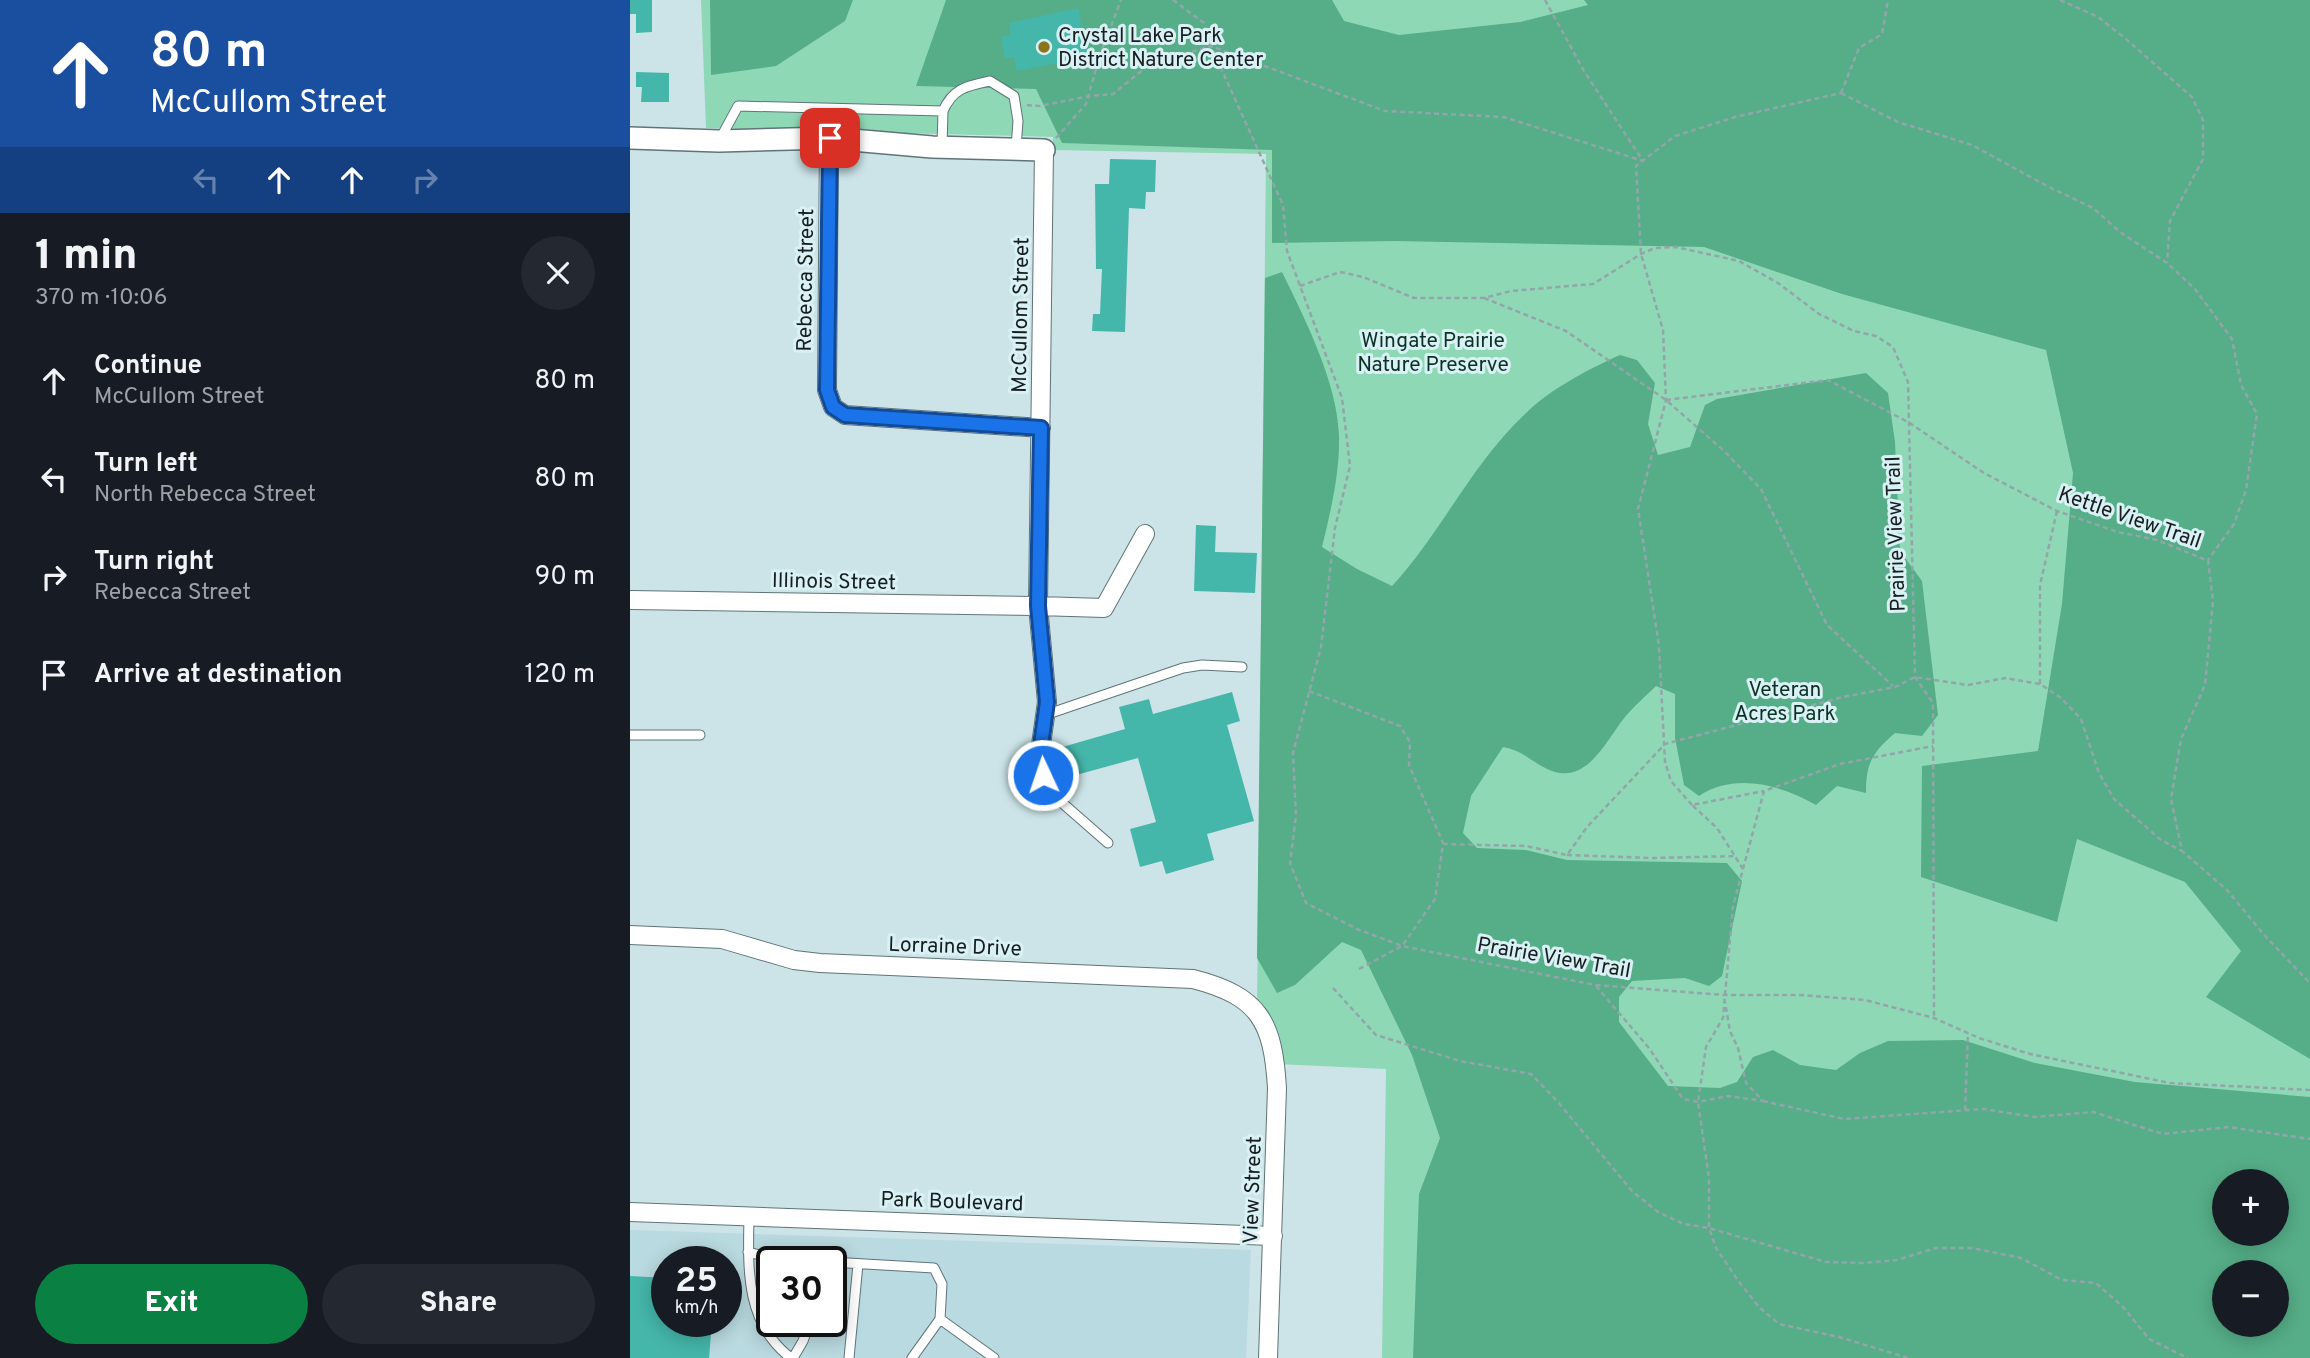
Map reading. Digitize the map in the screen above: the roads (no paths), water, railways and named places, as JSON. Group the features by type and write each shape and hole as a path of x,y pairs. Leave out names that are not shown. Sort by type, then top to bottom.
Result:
{"street":[{"path":"630,138 719,141 830,138 942,148 1044,150"},
{"name":"Rebecca Street","path":"830,138 827,390 833,407 845,415 1041,428"},
{"name":"McCullom Street","path":"1044,150 1038,606 1047,702 1040,752 1043,775 1052,794"},
{"name":"Illinois Street","path":"630,600 1104,608 1145,534"},
{"name":"Lorraine Drive","path":"630,935 722,939 794,960 820,963 1193,979 1222,986 1247,1000 1264,1025"},
{"name":"View Street","path":"1264,1025 1272,1045 1277,1088 1268,1358"},
{"name":"Park Boulevard","path":"630,1212 1273,1236"}],"lane":[{"path":"942,148 943,111 950,96 969,86 990,81 1014,96 1018,121 1016,149"},
{"path":"719,141 738,106 943,111"},
{"path":"1045,715 1183,668 1202,665 1242,667"},
{"path":"630,734 700,735"},
{"path":"1052,794 1108,843"},
{"path":"749,1216 748,1252 752,1303 758,1318 773,1342 792,1358 804,1337"},
{"path":"748,1252 756,1254"},
{"path":"847,1263 934,1268 940,1276 940,1319 912,1358"},
{"path":"849,1358 858,1264"},
{"path":"940,1319 994,1358"}],"place":[{"name":"Crystal Lake Park District Nature Center","path":"1044,47"}],"park label":[{"name":"Wingate Prairie Nature Preserve","path":"1433,352"},
{"name":"Veteran Acres Park","path":"1785,701"}]}
